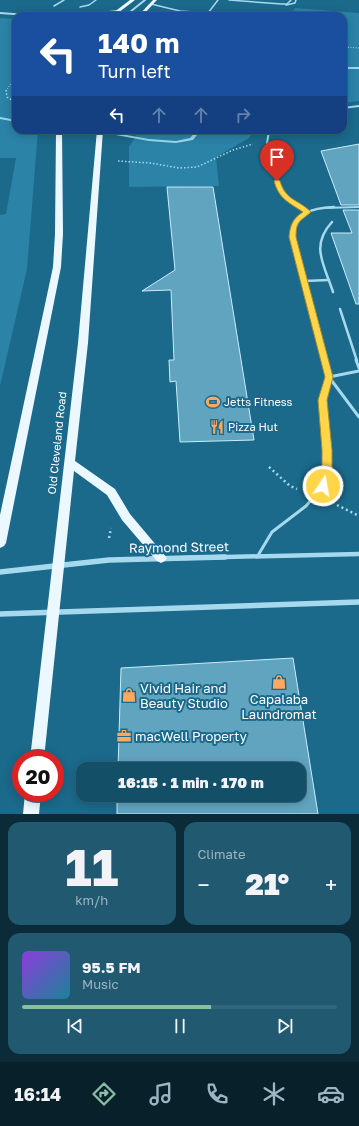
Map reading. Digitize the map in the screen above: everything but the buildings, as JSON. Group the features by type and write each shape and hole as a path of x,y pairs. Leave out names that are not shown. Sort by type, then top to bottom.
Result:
{"main road":[{"path":"117,11 133,0"},
{"path":"144,12 155,0"},
{"path":"0,543 57,267 60,234 59,134"},
{"name":"Old Cleveland Road","path":"38,750 87,305 100,134"},
{"path":"70,462 111,492 126,517 161,558"},
{"path":"31,814 32,802"}],"street":[{"path":"130,12 145,0"},
{"path":"109,12 117,11"},
{"path":"0,13 12,14"},
{"name":"Raymond Street","path":"0,572 109,560 359,554"},
{"path":"0,614 117,608 359,602"}],"lane":[{"path":"54,6 64,0"},
{"path":"80,7 89,5 96,0"},
{"path":"209,12 218,0"},
{"path":"229,0 287,4 291,0"},
{"path":"275,3 291,5 296,0"},
{"path":"151,4 180,11 194,12"},
{"path":"172,12 180,11"},
{"path":"347,108 359,106"},
{"path":"268,134 267,143 280,192 308,212"},
{"path":"359,207 330,208 308,212 299,217 293,226 293,237 329,377 359,417"},
{"path":"332,222 323,232 319,248 334,292"},
{"path":"304,281 330,280"},
{"path":"329,377 359,369 340,309"},
{"path":"257,557 272,532 306,506 323,486 327,472 327,450 323,400 329,377"}],"path":[{"path":"347,48 359,48"},
{"path":"12,82 6,90 7,97 12,100"},
{"path":"118,161 150,163 179,168 197,166 233,150 254,143 253,138"},
{"path":"269,467 290,486 298,489"},
{"path":"337,505 359,516"},
{"path":"109,538 113,524"}],"shaded area":[{"path":"295,8 346,12 292,12"},
{"path":"347,12 359,13 359,101 347,102"},
{"path":"0,18 12,19 12,134 38,134 27,269 0,386 0,215 6,214 16,158 0,158"},
{"path":"137,134 252,134 249,138 216,157 219,186 129,187 129,147"}],"waterway":[{"path":"347,68 359,68"},
{"path":"0,118 12,120"},
{"path":"114,134 149,140 176,142 191,139 195,134"}],"place":[{"name":"Jetts Fitness","path":"213,402"},
{"name":"Pizza Hut","path":"217,427"},
{"name":"Capalaba Laundromat","path":"279,682"},
{"name":"Vivid Hair and Beauty Studio","path":"129,695"},
{"name":"macWell Property","path":"124,736"}],"route":[{"path":"277,181 280,192 285,197 308,212 299,217 293,226 293,237 329,377 323,400 326,425 327,472 323,486"}]}
